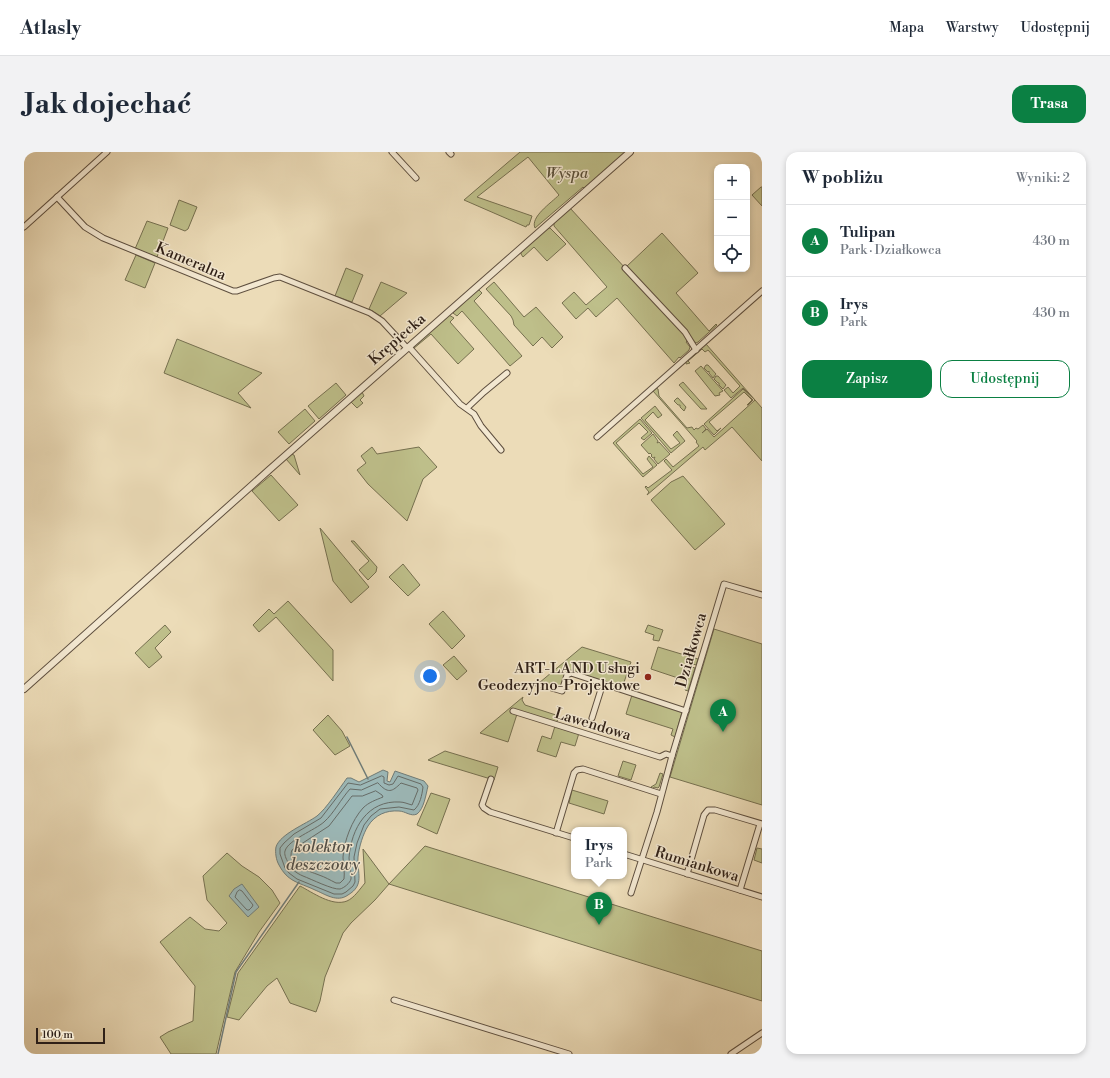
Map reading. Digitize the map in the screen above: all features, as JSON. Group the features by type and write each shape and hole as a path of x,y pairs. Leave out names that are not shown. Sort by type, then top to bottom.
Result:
{"street":[{"path":"24,227 107,152"},
{"path":"392,152 416,178"},
{"name":"Krępiecka","path":"24,689 182,547 630,152"},
{"name":"Kameralna","path":"57,198 85,227 103,238 233,291 237,291 277,277 295,282 370,313 382,321 460,404 474,414 481,426 501,450"},
{"path":"625,268 685,332 696,350"},
{"path":"597,437 762,290"},
{"path":"467,408 507,373"},
{"name":"Działkowca","path":"661,794 724,584 762,595"},
{"path":"538,684 562,691 567,675 571,673 686,712"},
{"path":"592,718 602,684"},
{"name":"Lawendowa","path":"513,711 660,757 666,754 672,756"},
{"path":"556,833 574,773 577,770 583,769 661,794 631,893"},
{"path":"491,779 482,805 484,808 490,812 571,837"},
{"path":"686,874 704,815 708,810 715,810 761,824 740,890"},
{"name":"Rumiankowa","path":"627,855 762,897"},
{"path":"394,1000 569,1054"},
{"path":"731,1054 762,1032"}],"green space":[{"name":"Wyspa","path":"520,152 626,152 585,189 583,187 535,228 534,224 538,215 559,195 528,157 477,197 532,216 529,225 526,227 464,200"},
{"path":"762,187 762,206 752,195"},
{"path":"179,200 197,207 188,229 185,231 170,225"},
{"path":"570,208 660,306 666,316 682,331 687,341 686,342 690,347 689,350 680,358 679,357 674,363 617,298 596,317 588,308 576,319 562,303 574,292 586,305 607,287 554,226 554,223"},
{"path":"147,221 168,228 157,257 135,249"},
{"path":"548,228 550,228 566,244 547,261 534,247 523,257 521,251"},
{"path":"662,233 698,273 676,293 709,331 716,324 717,325 696,343 626,267"},
{"path":"136,255 155,263 145,288 125,280"},
{"path":"346,268 363,275 352,302 335,296"},
{"path":"381,282 407,293 380,316 369,309"},
{"path":"494,282 524,317 536,307 563,337 552,348 542,337 533,346 514,325 511,316 486,289"},
{"path":"479,290 482,293 474,301 522,356 510,366 462,311 457,316 453,313 476,291"},
{"path":"449,315 454,318 450,322 474,349 458,364 431,334 413,349 414,345"},
{"path":"177,339 262,373 238,393 251,408 164,373"},
{"path":"706,344 755,400 743,388 731,398 724,390 728,387 733,393 740,386 708,350 705,352 702,349 688,361 690,363 686,364 686,362"},
{"path":"708,365 716,374 713,378 709,371 708,372 704,368"},
{"path":"701,366 723,391 719,393 720,395 715,396 695,371"},
{"path":"718,376 726,385 723,389 714,379"},
{"path":"683,382 707,409 701,409 679,385"},
{"path":"336,383 346,395 319,419 308,406"},
{"path":"656,388 658,389 659,396 687,428 692,427 694,430 703,425 706,429 702,433 707,429 714,437 755,400 762,408 762,461 732,427 705,450 703,447 647,495 649,492 645,487 646,486 648,488 672,470 664,461 666,459 673,467 699,446 696,442 697,441 653,391"},
{"path":"743,389 753,400 747,405 752,400 744,392 709,422 717,431 721,428 714,435 704,424"},
{"path":"362,392 364,396 360,400 363,403 357,408 350,401"},
{"path":"677,398 686,407 684,411 680,405 674,401"},
{"path":"655,406 662,415 658,418 653,412 645,420 671,449 680,443 673,435 677,431 685,441 671,453 641,418"},
{"path":"305,409 315,421 289,444 278,432"},
{"path":"640,419 652,433 644,440 641,438 648,432 639,423 616,443 643,474 653,467 647,459 649,456 657,465 643,477 613,443"},
{"path":"653,434 658,441 657,443 659,442 670,454 658,464 654,459 655,457 653,458 651,456 652,455 650,453 649,454 641,445"},
{"path":"372,447 377,454 419,447 437,467 423,479 407,521 368,484 357,470 366,463 361,456"},
{"path":"291,454 294,455 300,475 286,459"},
{"path":"271,475 298,505 279,521 252,491"},
{"path":"683,476 725,524 695,550 651,500 671,482"},
{"path":"320,528 369,587 351,603 333,581"},
{"path":"351,541 354,541 377,567 376,572 368,580 359,570 369,561"},
{"path":"403,564 420,585 408,596 389,577"},
{"path":"288,601 333,650 333,681 276,617 259,632 253,625 269,609 274,614"},
{"path":"443,611 465,636 452,649 429,624"},
{"path":"165,625 171,632 155,648 162,657 149,668 135,653"},
{"path":"648,625 663,630 659,641 653,640 654,635 645,632"},
{"path":"714,629 762,644 762,805 670,777"},
{"path":"582,647 631,662 622,688 569,671 562,686 559,688 539,683"},
{"path":"658,647 698,659 696,665 693,664 692,667 695,668 688,691 685,690 687,681 651,669"},
{"path":"454,656 467,671 457,680 443,665"},
{"path":"632,695 682,712 675,737 671,735 673,729 626,714"},
{"path":"523,697 522,700 525,705 559,716 556,724 518,711 508,742 480,733"},
{"path":"328,715 342,731 350,746 335,755 313,730"},
{"path":"555,726 579,733 575,746 561,742 556,757 537,751 542,736 551,739"},
{"path":"445,751 498,767 494,780 428,760"},
{"path":"623,761 636,765 631,780 618,776"},
{"path":"660,773 663,774 659,787 654,787 653,789 651,787 656,784"},
{"path":"572,790 608,801 604,814 569,803"},
{"path":"431,793 450,799 437,834 417,825"},
{"path":"425,846 762,951 762,1001 389,884"},
{"path":"757,848 762,849 762,863 754,860"},
{"path":"363,849 389,884 343,933 325,977 316,1012 290,1003 277,978 267,986 239,1020 227,1017 238,973 300,886 316,895 335,902 350,900 365,883"},
{"path":"227,853 242,866 259,877 272,890 280,903 259,932 235,972 216,1054 171,1054 160,1037 193,1021 195,986 160,942 190,917 205,929 219,931 227,923 207,900 203,876"}],"water":[{"name":"kolektor deszczowy","path":"383,770 388,772 387,781 390,782 395,771 424,781 428,786 423,805 417,814 412,815 401,811 385,812 377,816 368,826 360,845 358,857 359,878 357,887 344,897 335,898 294,881 286,875 282,871 276,858 276,847 278,842 321,813 347,778 351,778 359,782"},
{"path":"242,884 259,907 248,917 229,896 234,889"}],"waterway":[{"path":"347,737 368,779"},
{"path":"218,1054 236,972 299,882"}],"place":[{"name":"ART-LAND Usługi Geodezyjno-Projektowe","path":"648,677"},
{"name":"Tulipan","path":"723,732"},
{"name":"Irys","path":"599,925"}]}
